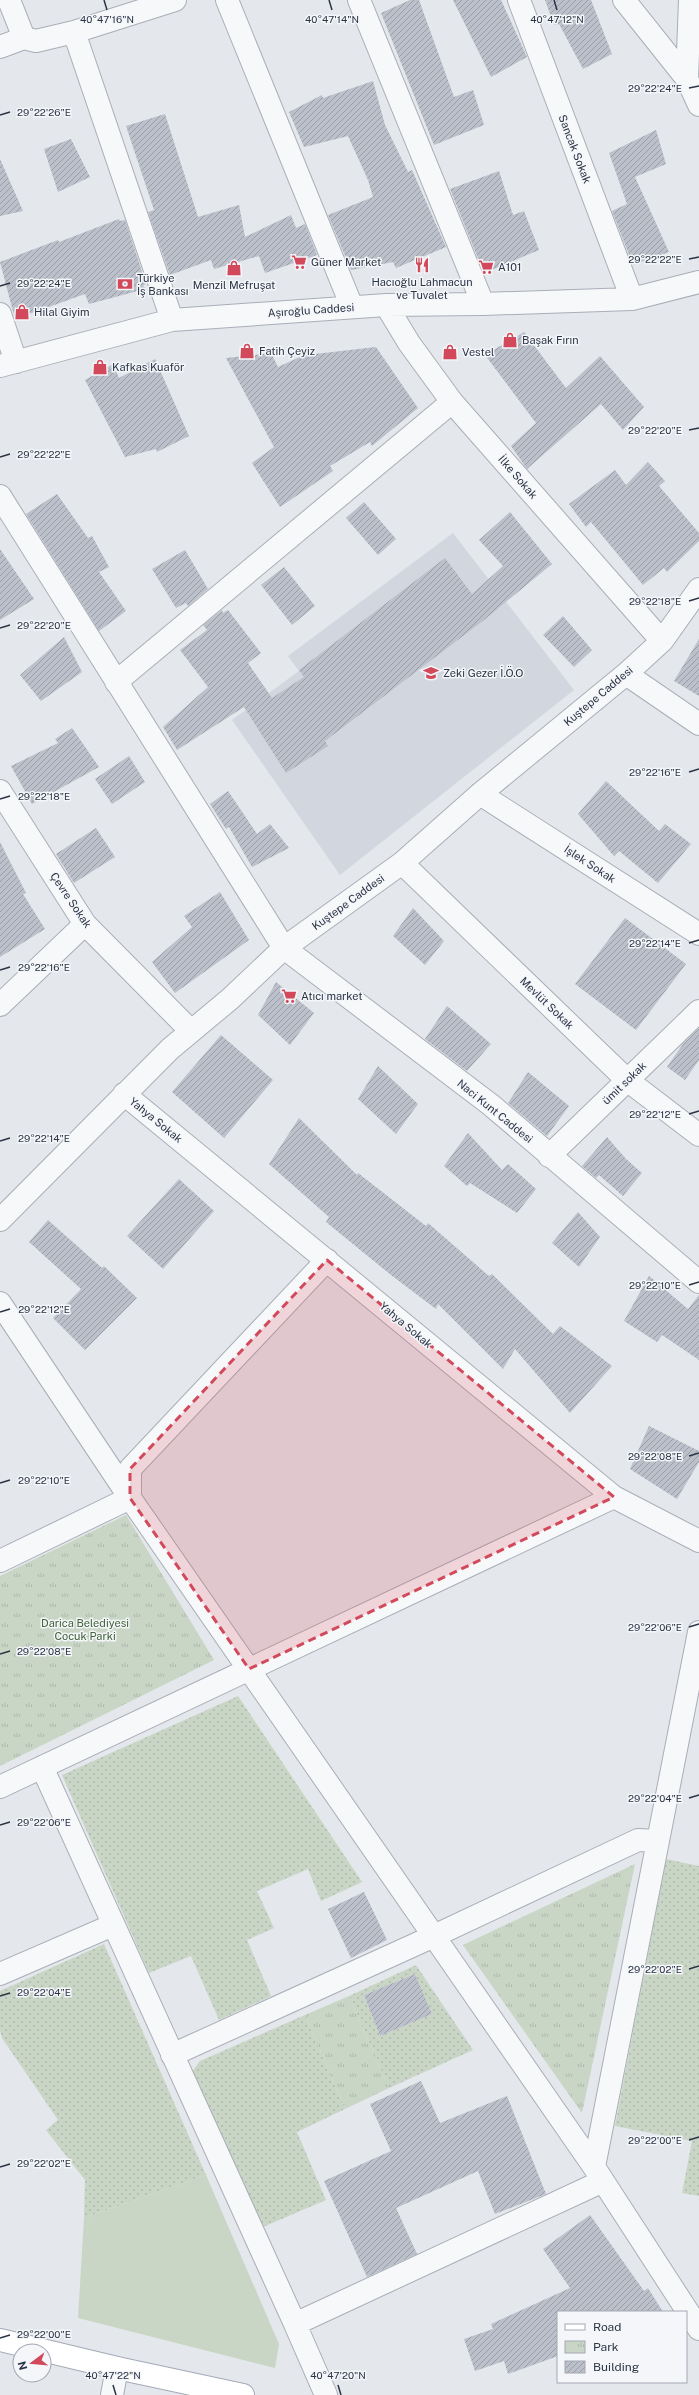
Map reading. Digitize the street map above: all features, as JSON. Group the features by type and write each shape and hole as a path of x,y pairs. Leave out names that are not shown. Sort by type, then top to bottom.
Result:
{"main road":[{"path":"0,2340 117,2368 244,2395"}],"street":[{"path":"9,0 24,38"},
{"path":"0,47 24,38 36,41 74,32 175,0"},
{"path":"227,0 352,307"},
{"path":"359,0 483,304"},
{"name":"Sancak Sokak","path":"519,0 632,298"},
{"path":"624,0 687,79 699,105"},
{"path":"687,79 690,0"},
{"path":"74,32 172,320"},
{"name":"Aşıroğlu Caddesi","path":"8,364 172,320 386,305 483,304 632,298 699,282"},
{"name":"İlke Sokak","path":"386,305 409,343 452,402 662,641"},
{"path":"0,314 8,364"},
{"path":"116,682 452,402"},
{"path":"0,496 284,948"},
{"name":"Kuştepe Caddesi","path":"0,1220 124,1094 191,1031 230,999 284,948 402,863 480,794 626,674 662,641 699,589"},
{"path":"626,674 699,724"},
{"name":"Çevre Sokak","path":"0,791 85,924 191,1031"},
{"name":"İşlek Sokak","path":"480,794 699,934"},
{"name":"Mevlüt Sokak","path":"402,863 627,1080 699,1134"},
{"path":"0,1005 85,924"},
{"name":"Naci Kunt Caddesi","path":"284,948 491,1105 549,1156 699,1282"},
{"name":"ümit sokak","path":"549,1156 699,1011"},
{"name":"Yahya Sokak","path":"124,1094 614,1497 699,1541"},
{"path":"130,1498 130,1469 327,1260"},
{"path":"0,1303 130,1498 599,2174 699,2329"},
{"path":"0,1787 614,1497"},
{"path":"0,1561 130,1498"},
{"path":"599,2174 658,1840 699,1632"},
{"path":"42,1767 326,2395"},
{"path":"172,2055 434,1936 638,1840 658,1840"},
{"path":"0,1974 113,1925"},
{"path":"295,2324 599,2174"},
{"path":"112,2395 117,2368"}],"highlighted area":[{"path":"327,1260 614,1497 249,1669 130,1498 130,1469"}],"shaded area":[{"name":"Zeki Gezer İ.Ö.O","path":"453,533 574,690 340,875 232,720 299,671 288,656"}],"green space":[{"name":"Darica Belediyesi Cocuk Parki","path":"126,1515 214,1660 0,1766 0,1576"},
{"path":"238,1696 362,1882 321,1901 308,1869 257,1891 274,1928 247,1940 271,1996 219,2020 191,1956 149,1973 62,1775"},
{"path":"666,1859 699,1866 699,2196 682,2193 692,2141 615,2126"},
{"path":"635,1864 582,2113 463,1945"},
{"path":"104,1944 206,2175 84,2218 85,2180 46,2130 58,2120 2,2038 0,2030 0,1991"},
{"path":"416,1965 473,2050 389,2088 349,1996","holes":["415,1974 432,2014 380,2036 364,1995"]},
{"path":"349,1996 389,2088 345,2109 305,2015"},
{"path":"305,2015 345,2109 297,2132 326,2200 263,2227 192,2072 200,2061"},
{"path":"206,2175 279,2344 275,2368 78,2318 84,2218"}],"building":[{"path":"410,0 419,0 454,97 473,90 484,125 434,145 381,13"},
{"path":"453,0 501,0 527,57 491,77"},
{"path":"545,0 591,0 612,54 583,69 559,24 554,25"},
{"path":"373,81 385,125 408,172 412,170 446,247 396,268 393,262 351,270 328,215 373,197 368,180 348,136 304,147 289,112 322,95 323,98"},
{"path":"165,114 198,217 239,205 245,237 291,215 296,228 305,224 317,255 265,273 259,256 214,269 211,260 170,275 148,212 154,210 126,126"},
{"path":"656,130 666,164 635,177 669,252 633,265 612,211 627,204 609,153"},
{"path":"71,139 90,177 58,192 44,149"},
{"path":"0,159 23,211 0,216"},
{"path":"499,171 513,215 524,211 539,250 484,273 450,189"},
{"path":"119,219 120,221 125,220 146,284 143,285 145,289 89,304 85,294 15,319 0,262 58,240 59,242"},
{"path":"524,332 566,388 600,356 644,407 623,430 601,404 527,469 511,446 536,423 485,355"},
{"path":"376,347 418,408 372,446 370,442 330,466 333,471 280,507 252,463 274,447 226,358 271,353 278,367 313,351 315,354"},
{"path":"155,359 189,436 157,452 156,449 125,457 85,380 113,364 119,378"},
{"path":"648,462 665,481 659,486 699,533 699,541 667,572 664,568 643,585 591,522 586,527 569,504 615,470 626,485"},
{"path":"57,494 88,538 92,536 109,567 99,572 126,611 99,631 26,514"},
{"path":"364,502 396,539 378,555 346,518"},
{"path":"510,512 552,564 484,620 325,741 328,746 286,773 244,707 177,750 163,727 208,687 180,650 207,630 203,625 222,610 223,613 228,610 261,653 248,663 272,698 304,677 299,670 445,558 472,594 503,566 479,540"},
{"path":"0,549 34,599 0,620"},
{"path":"185,550 208,589 188,606 186,603 176,608 152,569"},
{"path":"284,567 315,606 292,625 261,585"},
{"path":"563,616 592,650 574,667 543,635"},
{"path":"64,637 82,672 41,701 20,675"},
{"path":"699,639 699,696 674,681"},
{"path":"72,728 99,767 32,804 11,766 58,743 55,739"},
{"path":"129,756 145,782 112,804 95,779"},
{"path":"606,781 659,831 665,824 691,844 658,883 619,851 614,856 578,814"},
{"path":"228,791 257,834 270,824 289,848 252,867 229,827 226,829 210,804"},
{"path":"96,828 115,857 74,883 56,854"},
{"path":"0,842 26,893 23,894 45,929 0,957"},
{"path":"220,892 249,940 175,993 152,962 192,927 184,916"},
{"path":"413,908 444,941 425,965 393,936"},
{"path":"625,918 686,964 636,1030 575,984"},
{"path":"276,982 314,1013 290,1045 258,1015"},
{"path":"447,1006 491,1044 467,1071 425,1039"},
{"path":"699,1028 699,1060 685,1080 667,1067 683,1044"},
{"path":"221,1035 273,1080 224,1138 172,1092"},
{"path":"378,1066 418,1104 396,1134 358,1099"},
{"path":"528,1072 569,1106 547,1136 508,1103"},
{"path":"299,1118 357,1175 358,1173 426,1226 428,1223 489,1276 492,1274 553,1334 560,1326 612,1366 570,1413 515,1349 503,1369 438,1304 436,1309 391,1275 326,1222 329,1217 269,1164"},
{"path":"468,1133 502,1170 508,1164 536,1189 517,1213 470,1183 467,1186 444,1166"},
{"path":"607,1137 626,1159 642,1173 623,1196 599,1175 596,1178 582,1166"},
{"path":"179,1179 214,1211 163,1269 127,1236"},
{"path":"578,1212 600,1237 579,1267 552,1243"},
{"path":"48,1220 102,1268 104,1266 137,1298 85,1350 53,1318 81,1289 29,1242"},
{"path":"649,1276 688,1309 699,1295 699,1360 662,1335 657,1342 624,1321"},
{"path":"649,1426 699,1451 699,1462 677,1499 630,1469"},
{"path":"364,1892 387,1940 351,1958 328,1909"},
{"path":"415,1974 432,2014 380,2036 364,1995"},
{"path":"421,2081 440,2123 507,2096 546,2194 495,2214 478,2171 396,2208 417,2254 367,2277 324,2181 391,2151 370,2104"},
{"path":"590,2215 644,2291 648,2288 662,2311 557,2311 557,2356 508,2374 504,2361 475,2371 464,2339 493,2329 491,2324 570,2288 543,2249"}],"place":[{"name":"Güner Market","path":"299,262"},
{"name":"Hacıoğlu Lahmacun ve Tuvalet","path":"422,265"},
{"name":"A101","path":"486,267"},
{"name":"Menzil Mefruşat","path":"234,268"},
{"name":"Türkiye İş Bankası","path":"125,284"},
{"name":"Hilal Giyim","path":"22,312"},
{"name":"Başak Fırın","path":"510,340"},
{"name":"Fatih Çeyiz","path":"247,351"},
{"name":"Vestel","path":"450,352"},
{"name":"Kafkas Kuaför","path":"100,367"},
{"name":"Zeki Gezer İ.Ö.O","path":"431,673"},
{"name":"Atıcı market","path":"289,996"}]}
